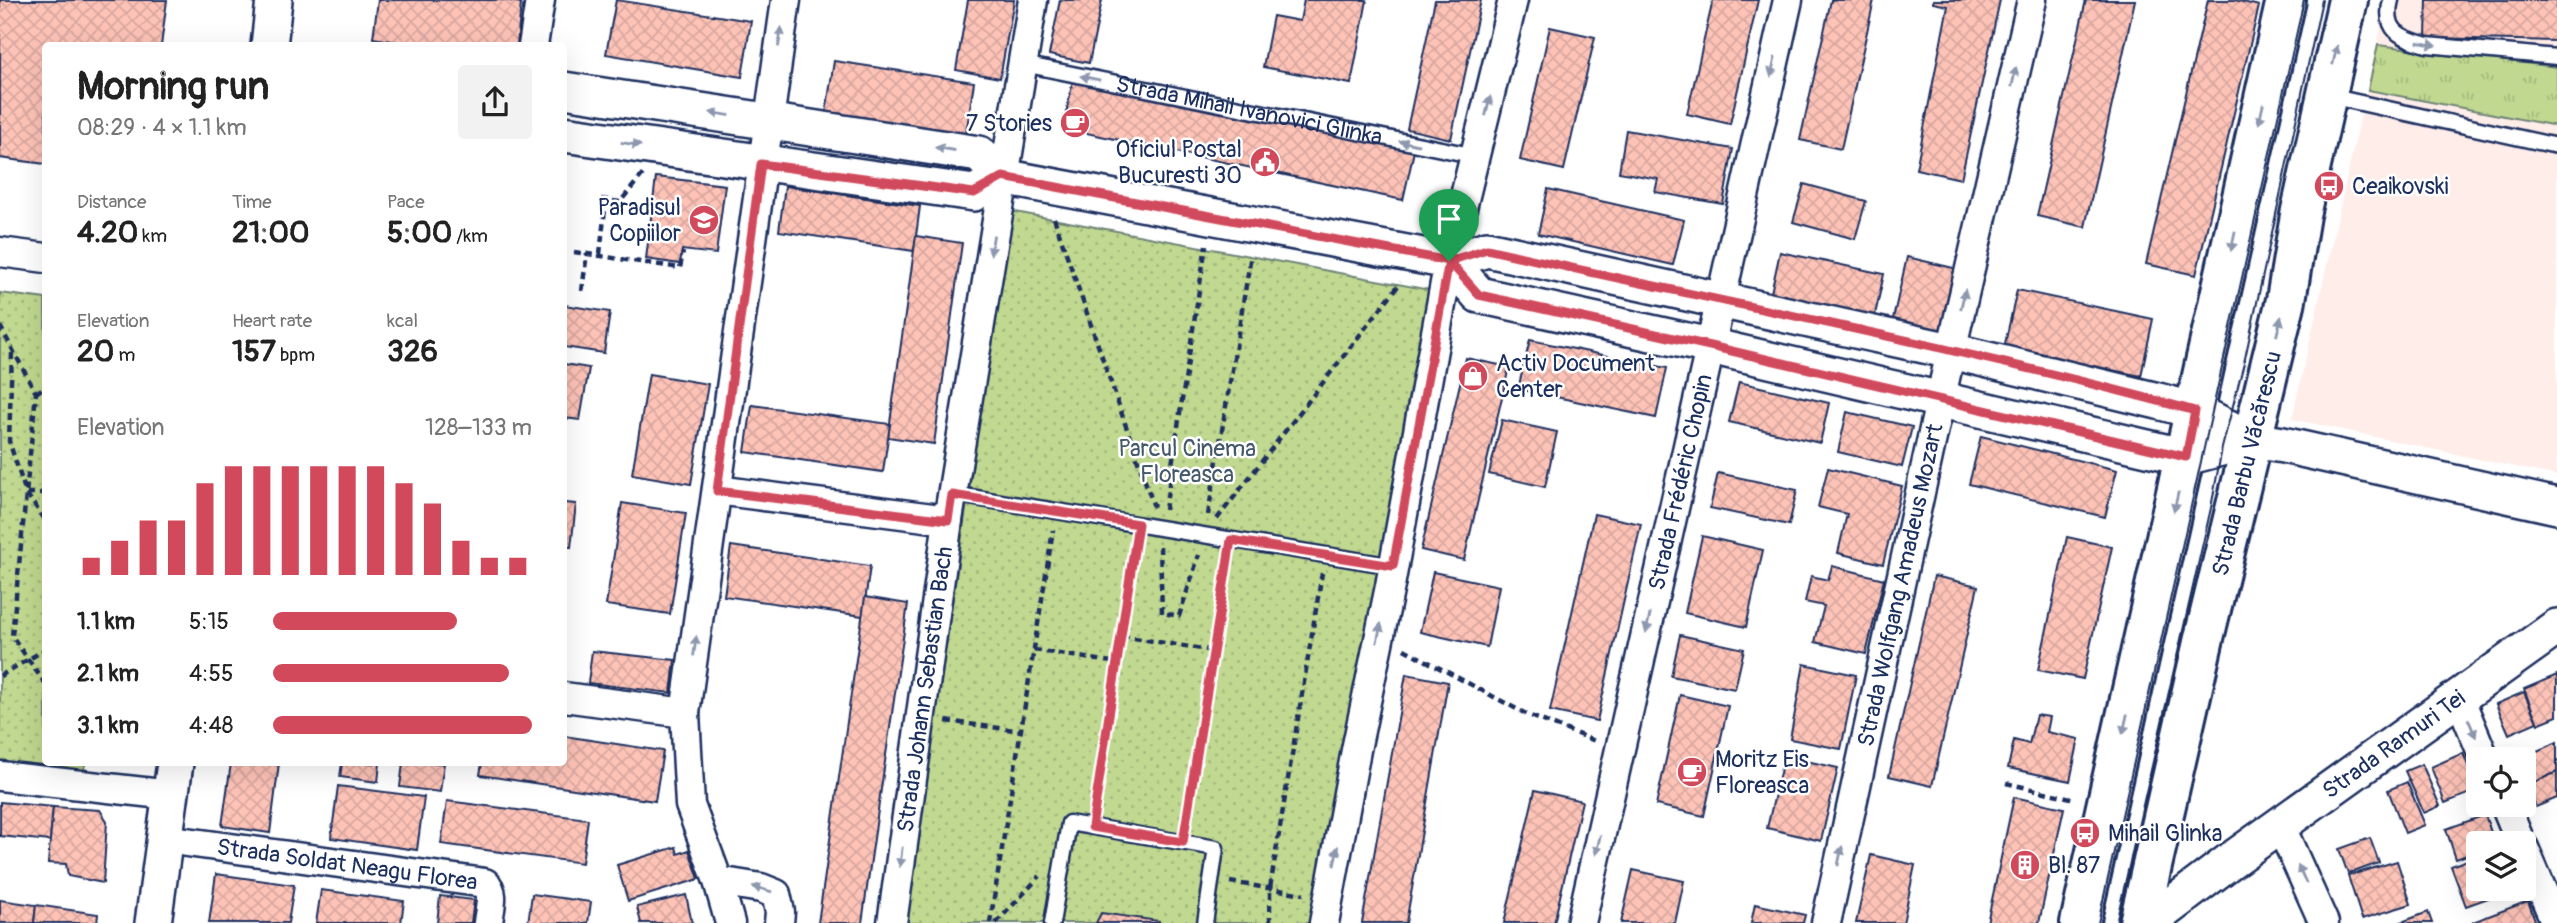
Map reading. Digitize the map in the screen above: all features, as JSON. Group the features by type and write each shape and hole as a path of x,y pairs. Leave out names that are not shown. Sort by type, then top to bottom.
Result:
{"main road":[{"path":"2080,923 2286,0"},
{"name":"Strada Barbu Văcărescu","path":"2139,923 2286,299 2300,215 2348,0"}],"street":[{"path":"269,42 274,0"},
{"path":"534,42 540,0"},
{"path":"730,923 718,881 690,805 685,713 786,0"},
{"name":"Strada Johann Sebastian Bach","path":"892,923 950,508 1033,0"},
{"path":"1326,910 1393,566 1435,259 1476,156 1513,0"},
{"name":"Strada Frédéric Chopin","path":"1581,923 1788,0"},
{"name":"Strada Wolfgang Amadeus Mozart","path":"1826,923 1951,351 2032,0"},
{"path":"567,90 979,154 1003,177 1435,259 1487,249 1951,351 2195,411 2252,440 2557,506"},
{"path":"567,134 974,193 1003,177"},
{"path":"0,252 42,257"},
{"path":"1435,259 1479,295 2186,457 2252,440"},
{"path":"717,491 950,508"},
{"name":"Strada Ramuri Tei","path":"2148,923 2230,861 2557,627"},
{"path":"567,697 685,713"},
{"path":"2459,697 2480,747"},
{"path":"0,776 173,779 153,923"},
{"path":"2280,825 2324,923"},
{"name":"Strada Soldat Neagu Florea","path":"165,839 485,883 490,887 491,893 488,923"},
{"name":"Strada Ramuri Tei","path":"2156,852 2163,860 2179,869 2198,870 2230,861"},
{"path":"2536,878 2556,923"},
{"path":"718,881 761,888 776,894 780,912 779,923"}],"lane":[{"path":"2391,0 2389,18 2392,27 2400,36 2412,41 2427,45 2557,57"},
{"name":"Strada Mihail Ivanovici Glinka","path":"1023,64 1476,156"},
{"path":"2326,96 2557,146"},
{"path":"950,508 1056,511 1393,566"},
{"path":"1052,923 1069,823 1216,848 1205,923"}],"path":[{"path":"600,254 603,199 620,202 666,149"},
{"path":"1042,184 1162,528"},
{"path":"1210,217 1162,528 1162,613 1179,616 1204,535 1255,225"},
{"path":"574,252 680,268 683,252"},
{"path":"582,290 587,253"},
{"path":"1204,535 1435,259"},
{"path":"0,326 36,393 12,636 42,679"},
{"path":"12,351 9,441 26,493 42,515"},
{"path":"36,393 42,389"},
{"path":"26,493 42,493"},
{"path":"990,923 1056,511"},
{"path":"1092,827 1138,524"},
{"path":"1183,842 1231,540"},
{"path":"1270,923 1270,888 1325,555"},
{"path":"1379,635 1528,715 1620,749"},
{"path":"1122,636 1214,651"},
{"path":"1034,650 1118,663"},
{"path":"0,676 42,651"},
{"path":"919,717 1021,731"},
{"path":"2006,783 2107,806"},
{"path":"996,923 1064,850"},
{"path":"1212,879 1270,888 1326,910"}],"shaded area":[{"path":"2387,0 2557,0 2557,476 2292,419"}],"green space":[{"path":"2378,45 2557,67 2557,126 2368,90"},
{"name":"Parcul Cinema Floreasca","path":"1010,211 1435,291 1313,923 905,923"},
{"path":"0,293 42,299 42,766 85,766 82,786 0,776"}],"building":[{"path":"0,0 167,0 162,42 42,42 42,163 0,158"},
{"path":"378,0 505,0 521,3 517,42 397,42 373,38"},
{"path":"616,0 751,21 742,77 606,54"},
{"path":"968,0 1014,0 1000,78 956,70"},
{"path":"1060,0 1102,0 1089,63 1049,55"},
{"path":"1304,0 1367,0 1351,84 1263,67 1273,16 1300,21"},
{"path":"1435,0 1481,0 1451,139 1407,129"},
{"path":"1713,0 1758,0 1730,124 1687,114"},
{"path":"1831,0 1874,0 1841,149 1800,140"},
{"path":"1933,0 2000,0 1961,179 1916,169 1948,6 1933,3"},
{"path":"2086,0 2135,0 2085,227 2037,216"},
{"path":"2208,0 2235,0 2259,6 2196,275 2146,264"},
{"path":"2427,0 2557,0 2557,41 2426,38"},
{"path":"1550,27 1595,37 1564,170 1520,160"},
{"path":"834,61 974,82 965,141 825,119"},
{"path":"1073,80 1414,151 1403,200 1063,128"},
{"path":"1626,130 1733,149 1723,204 1655,192 1658,179 1619,172"},
{"path":"656,177 725,185 716,254 682,250 680,264 646,259"},
{"path":"1804,184 1866,201 1855,239 1793,222"},
{"path":"785,186 920,206 914,251 779,231"},
{"path":"1548,189 1684,220 1673,265 1538,234"},
{"path":"916,236 962,243 934,444 888,437"},
{"path":"1780,252 1884,274 1873,324 1769,302"},
{"path":"1907,257 1966,271 1952,333 1893,319"},
{"path":"2017,290 2153,319 2141,376 2004,348"},
{"path":"567,305 610,312 604,353 567,347"},
{"path":"1530,340 1667,368 1656,418 1518,389"},
{"path":"1466,358 1509,367 1464,560 1421,550"},
{"path":"567,364 589,368 580,420 567,418"},
{"path":"649,374 708,384 691,484 632,474"},
{"path":"1739,382 1829,403 1820,443 1729,422"},
{"path":"752,405 890,424 883,472 745,452"},
{"path":"1847,412 1912,427 1902,467 1838,452"},
{"path":"1502,420 1557,432 1545,487 1489,474"},
{"path":"1981,436 2117,470 2105,517 1969,484"},
{"path":"1828,468 1902,486 1883,564 1838,553 1847,514 1818,507"},
{"path":"1718,473 1797,490 1789,525 1710,508"},
{"path":"567,503 576,504 571,547 567,546"},
{"path":"622,503 686,513 670,614 606,605"},
{"path":"1594,514 1641,524 1597,721 1550,711"},
{"path":"1702,536 1763,550 1746,627 1685,613"},
{"path":"2067,537 2112,547 2083,679 2038,670"},
{"path":"731,546 870,566 863,616 724,596"},
{"path":"1832,566 1884,579 1866,654 1815,642 1824,606 1805,602 1811,576 1828,580"},
{"path":"1433,572 1499,586 1487,647 1420,632"},
{"path":"1934,576 1978,586 1932,786 1889,776"},
{"path":"865,597 908,604 862,923 818,923"},
{"path":"1680,635 1744,649 1735,689 1671,676"},
{"path":"592,651 675,660 671,693 588,683"},
{"path":"1804,664 1856,675 1841,749 1790,739"},
{"path":"1406,674 1448,682 1406,923 1362,923"},
{"path":"2557,675 2557,716 2538,724 2524,689"},
{"path":"2524,692 2537,722 2509,734 2496,704"},
{"path":"1680,695 1728,706 1704,816 1656,805"},
{"path":"2036,715 2050,717 2047,732 2079,739 2070,781 2008,768 2014,740 2029,744"},
{"path":"567,736 663,751 655,801 480,775 482,766 567,766"},
{"path":"2557,742 2557,772 2536,781 2536,751"},
{"path":"2463,753 2466,760 2466,795 2445,803 2431,767"},
{"path":"1784,756 1838,768 1821,841 1767,828"},
{"path":"2422,764 2440,806 2424,813 2405,771"},
{"path":"231,766 279,766 270,833 222,826"},
{"path":"342,766 380,766 378,782 340,777"},
{"path":"403,766 444,766 440,792 400,787"},
{"path":"2557,772 2557,798 2536,807 2536,781"},
{"path":"2407,782 2425,825 2405,833 2388,790"},
{"path":"338,786 424,797 417,850 331,838"},
{"path":"1535,790 1582,801 1554,923 1504,923"},
{"name":"Bl. 87","path":"2014,797 2064,808 2039,923 1987,923"},
{"path":"447,801 588,819 582,863 441,844"},
{"path":"0,802 53,807 50,841 0,836"},
{"path":"53,807 100,810 107,821 103,883 68,876 66,864 48,863"},
{"path":"2486,817 2491,831 2466,831 2466,855 2456,859 2446,829"},
{"path":"2370,838 2379,863 2348,874 2339,849"},
{"path":"676,847 678,854 689,850 699,879 628,901 617,865"},
{"path":"1871,855 1915,865 1903,923 1856,923"},
{"path":"2466,860 2466,901 2480,901 2466,906 2451,866"},
{"path":"2397,861 2411,904 2362,919 2348,876"},
{"path":"1633,870 1684,881 1675,923 1621,923"},
{"path":"216,874 294,885 288,923 209,923"},
{"path":"321,890 404,901 401,923 316,923"},
{"path":"532,894 591,902 588,923 528,923"},
{"path":"686,895 692,923 641,923 637,907"},
{"path":"440,896 474,900 471,923 437,923"},
{"path":"0,900 36,905 34,923 0,923"},
{"path":"2528,901 2536,923 2473,923"},
{"path":"1755,904 1805,915 1803,923 1751,923"},
{"path":"36,905 98,914 97,923 34,923"},
{"path":"2428,912 2432,923 2399,923"},
{"path":"1101,913 1159,921 1159,923 1096,923"}],"tram line":[{"path":"2098,923 2304,0"},
{"path":"2116,923 2211,508 2222,448 2244,363 2322,0"}],"place":[{"name":"7 Stories","path":"1075,123"},
{"name":"Oficiul Postal Bucuresti 30","path":"1265,162"},
{"name":"Ceaikovski","path":"2329,186"},
{"name":"Paradisul Copiilor","path":"704,220"},
{"name":"Activ Document Center","path":"1473,376"},
{"name":"Moritz Eis Floreasca","path":"1692,772"},
{"name":"Mihail Glinka","path":"2085,833"},
{"name":"Bl. 87","path":"2025,865"}],"route":[{"path":"1449,261 1003,177 974,193 761,164 717,491 948,520 952,495 1138,524 1092,827 1183,842 1231,540 1393,566 1449,261 1487,249 1951,351 2158,401 2195,411 2186,457 1479,295 1449,261"}]}
